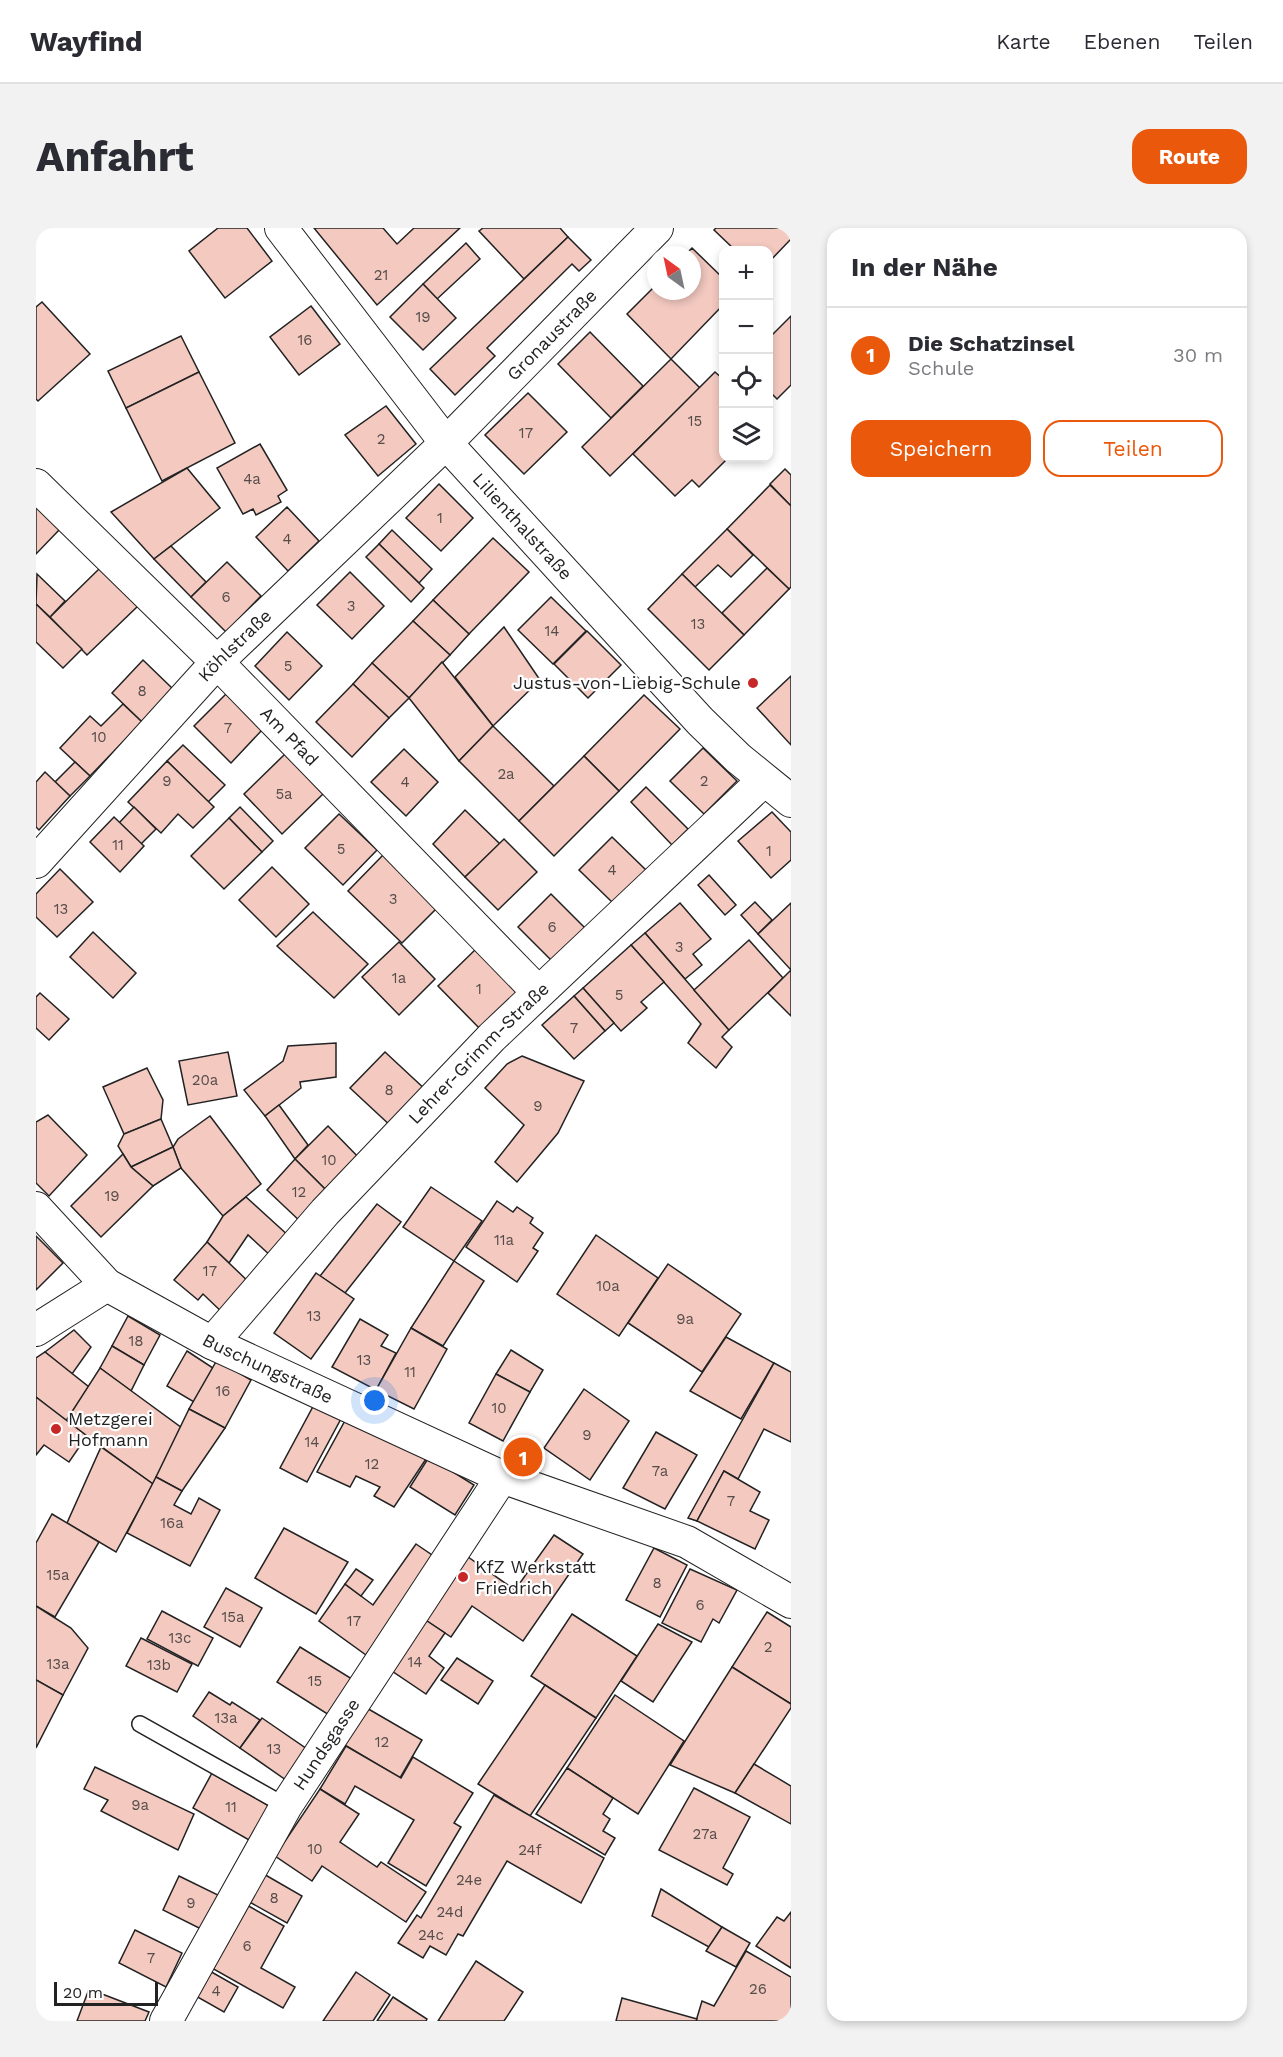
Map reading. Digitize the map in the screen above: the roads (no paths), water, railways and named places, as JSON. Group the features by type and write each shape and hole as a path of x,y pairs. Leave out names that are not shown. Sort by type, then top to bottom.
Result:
{"street":[{"name":"Lilienthalstraße","path":"281,228 447,443 700,721 764,780 791,801"},
{"name":"Gronaustraße","path":"447,443 657,228"},
{"name":"Köhlstraße","path":"36,862 217,662 447,443"},
{"name":"Am Pfad","path":"36,485 217,662 538,992"},
{"name":"Lehrer-Grimm-Straße","path":"212,1343 325,1212 538,992 764,780"},
{"name":"Buschungstraße","path":"36,1208 107,1285 212,1343 502,1477 687,1542 791,1602"},
{"path":"36,1330 107,1285"},
{"name":"Hundsgasse","path":"166,2021 286,1806 502,1477"}],"lane":[{"path":"140,1724 286,1806"}],"place":[{"name":"Justus-von-Liebig-Schule","path":"753,683"},
{"name":"Metzgerei Hofmann","path":"56,1429"},
{"name":"Die Schatzinsel","path":"523,1457"},
{"name":"KfZ Werkstatt Friedrich","path":"463,1577"}]}
